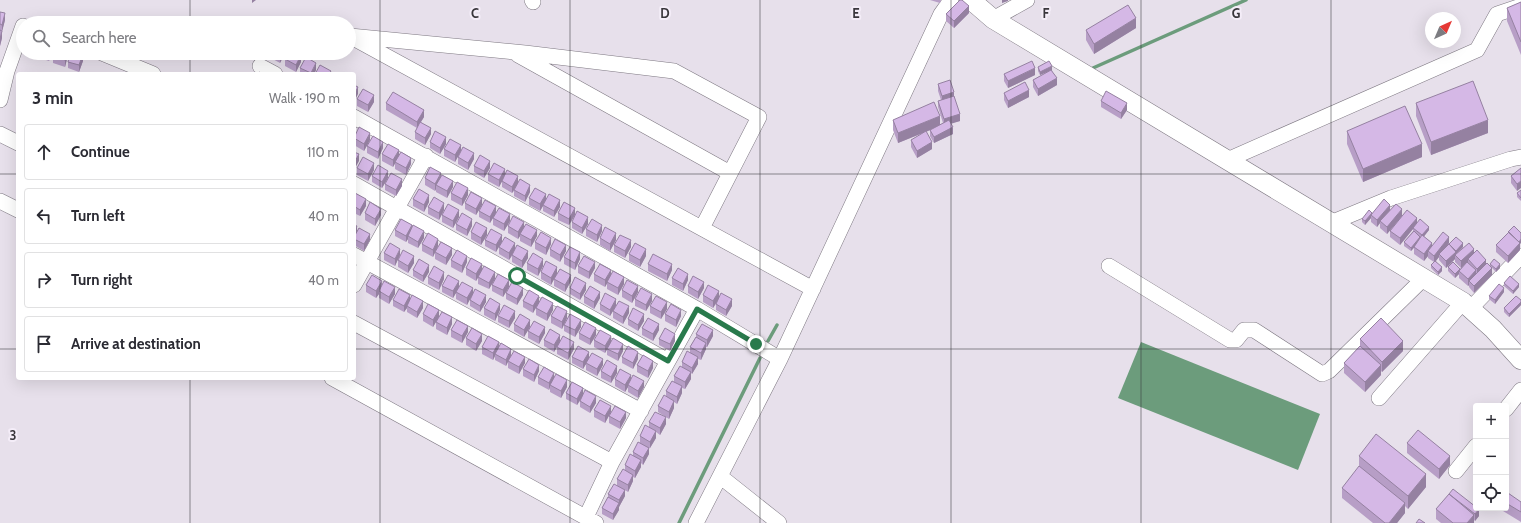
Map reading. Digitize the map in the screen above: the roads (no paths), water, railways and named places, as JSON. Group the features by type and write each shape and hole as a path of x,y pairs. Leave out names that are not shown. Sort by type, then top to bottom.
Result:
{"main road":[{"path":"971,0 993,19 1424,278 1466,306 1493,329 1521,360"}],"street":[{"path":"696,523 780,359 942,14 951,0"},
{"path":"993,19 1027,0"},
{"path":"1227,160 1477,50 1497,14 1521,6"},
{"path":"356,37 512,51 674,71 759,117 702,228"},
{"path":"356,40 813,289"},
{"path":"512,51 730,173"},
{"path":"0,100 12,74 16,57"},
{"path":"115,60 133,70 143,72"},
{"path":"260,66 271,72"},
{"path":"356,118 697,309 780,359"},
{"path":"0,134 16,142"},
{"path":"356,281 426,156"},
{"path":"1333,222 1391,198 1521,157"},
{"path":"356,185 398,207 668,361"},
{"path":"0,201 16,209"},
{"path":"356,256 640,411"},
{"path":"1379,398 1466,306 1521,256"},
{"path":"1109,266 1230,340 1236,340 1244,330 1254,330 1322,374 1326,374 1424,278"},
{"path":"336,380 591,520 612,462 697,309"},
{"path":"356,324 612,462"},
{"path":"1509,405 1521,390"},
{"path":"1456,471 1473,450"},
{"path":"721,476 779,523"}],"waterway":[{"path":"1093,68 1246,0"},
{"path":"768,341 777,325"},
{"path":"679,523 760,358"}]}
